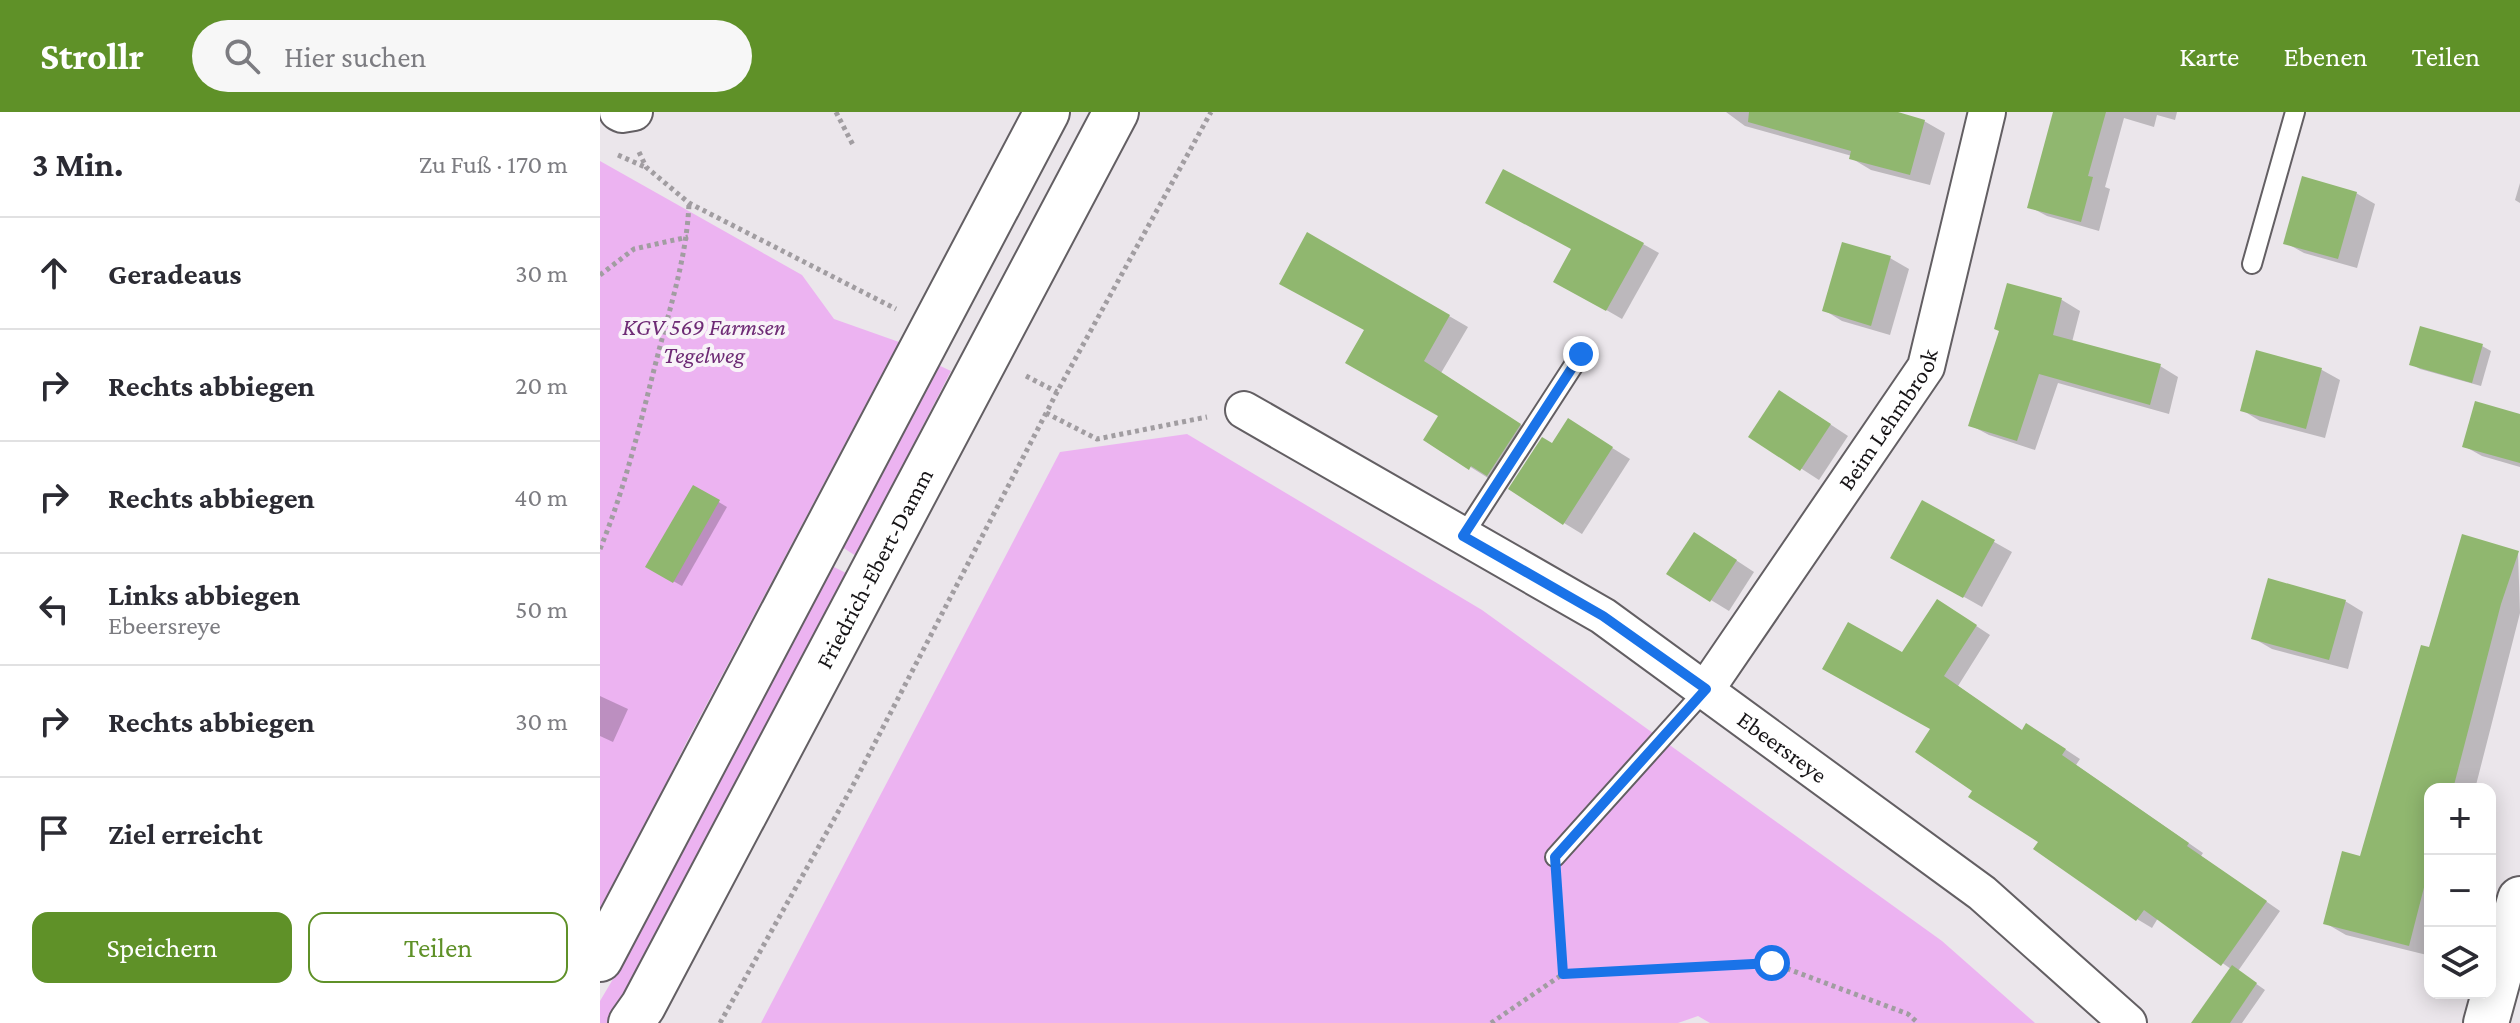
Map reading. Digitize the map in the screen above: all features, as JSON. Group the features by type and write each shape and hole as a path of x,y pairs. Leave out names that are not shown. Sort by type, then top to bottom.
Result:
{"main road":[{"path":"600,959 1047,112"},
{"name":"Friedrich-Ebert-Damm","path":"631,1023 1116,112"},
{"path":"2486,1023 2520,899"}],"street":[{"name":"Beim Lehmbrook","path":"1706,689 1926,367 1987,112"},
{"name":"Ebeersreye","path":"1244,410 1603,616 1982,893 2128,1023"}],"lane":[{"path":"2252,264 2295,112"},
{"path":"1463,536 1581,354"},
{"path":"1555,857 1706,689"}],"path":[{"path":"836,112 854,147"},
{"path":"720,1023 851,789 1057,392 1211,112"},
{"path":"625,113 646,167"},
{"path":"611,152 646,167 689,203 901,312"},
{"path":"600,549 619,503 688,237 689,203"},
{"path":"600,275 634,249 688,237"},
{"path":"1017,372 1057,392"},
{"path":"1046,413 1097,439 1244,410"},
{"path":"1555,857 1563,974"},
{"path":"1491,1023 1563,974 1772,963 1908,1014 1918,1023"}],"green space":[{"name":"KGV 569 Farmsen Tegelweg","path":"600,161 802,275 834,319 899,342 686,743 600,917"},
{"path":"936,364 951,371 856,556 842,547"},
{"path":"1187,434 1482,610 1942,941 2035,1023 1710,1023 1698,1016 1678,1023 761,1023 1060,452"},
{"path":"832,566 848,574 640,971 608,1023 600,1023 600,1001 629,952"}],"building":[{"path":"1749,112 1898,112 1925,120 1910,175 1849,159 1851,151 1748,122"},
{"path":"2053,112 2106,112 2088,176 2093,177 2081,222 2027,208"},
{"path":"1503,169 1644,243 1606,311 1553,282 1571,249 1485,203"},
{"path":"2302,176 2357,192 2338,259 2283,244"},
{"path":"1307,232 1450,315 1424,361 1521,424 1487,476 1471,466 1469,470 1423,440 1438,416 1345,363 1364,330 1279,284"},
{"path":"1842,242 1891,256 1871,326 1822,311"},
{"path":"2007,283 2062,298 2053,335 2161,364 2150,405 2039,374 2017,441 1968,426 1999,331 1994,329"},
{"path":"2420,326 2483,344 2472,383 2409,365"},
{"path":"2256,350 2322,368 2306,429 2240,411"},
{"path":"1779,390 1831,424 1800,471 1748,437"},
{"path":"2475,401 2520,414 2520,463 2462,447"},
{"path":"1568,418 1613,447 1563,525 1508,489 1542,437 1552,443"},
{"path":"693,485 720,500 673,583 645,567"},
{"path":"1922,500 1995,540 1963,598 1890,558"},
{"path":"1694,532 1737,560 1710,602 1666,574"},
{"path":"2462,534 2519,551 2501,604 2455,783 2424,783 2424,887 2409,946 2323,924 2342,851 2360,856 2421,645 2429,647"},
{"path":"2268,578 2346,600 2329,660 2251,639"},
{"path":"1937,599 1977,625 1944,676 2022,730 2026,723 2066,749 2062,755 2267,901 2221,966 2144,910 2136,921 2033,849 2038,842 1968,797 1972,791 1915,752 1930,729 1822,669 1848,622 1902,652"},
{"path":"2232,965 2257,983 2230,1023 2191,1023"}],"route":[{"path":"1581,354 1463,536 1603,616 1706,689 1555,857 1563,974 1772,963"}]}
